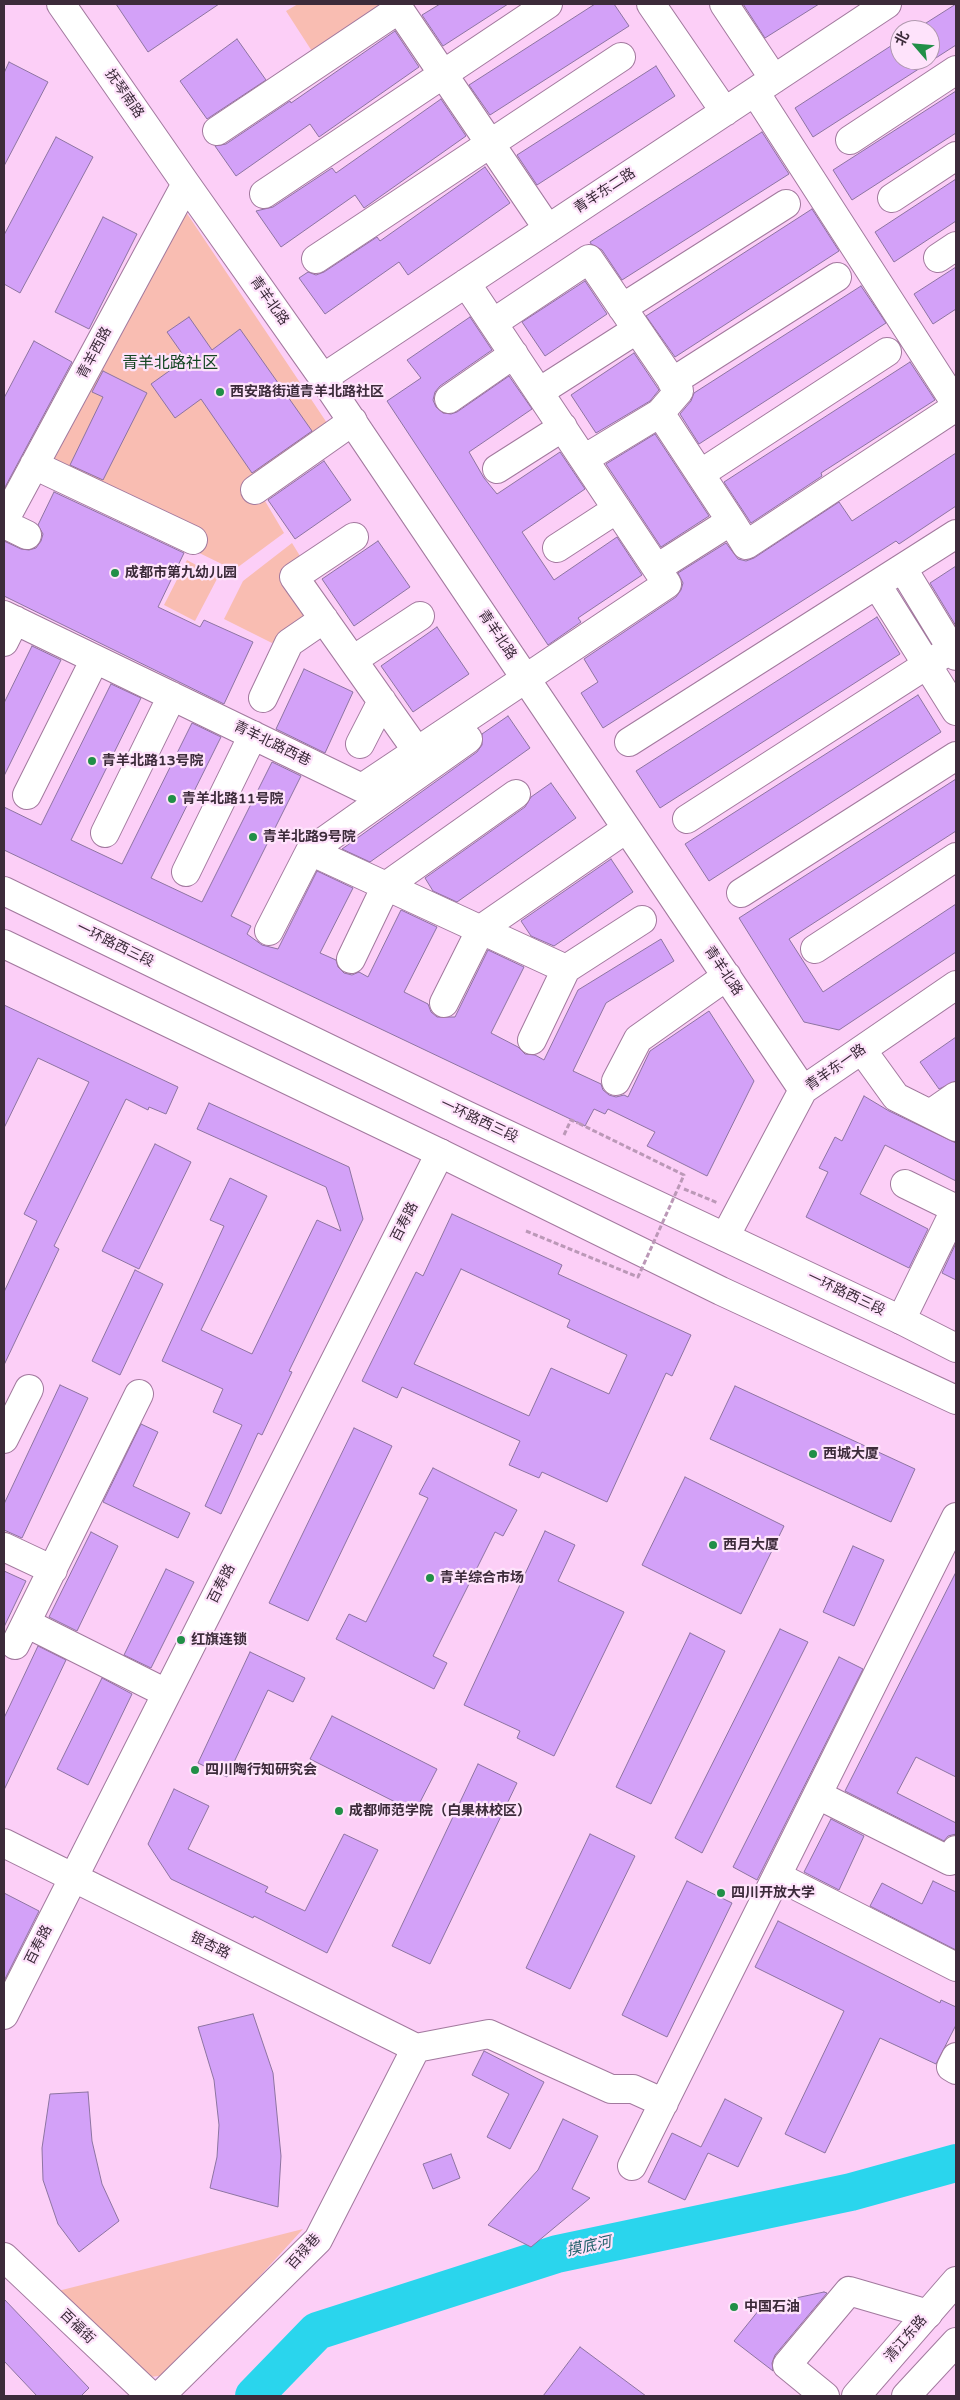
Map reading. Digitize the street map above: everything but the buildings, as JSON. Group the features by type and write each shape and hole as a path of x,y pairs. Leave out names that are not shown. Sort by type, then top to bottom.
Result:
{"street":[{"name":"抚琴南路","path":"62,4 186,184"},
{"path":"264,194 442,73 548,4"},
{"path":"651,4 725,112"},
{"path":"660,413 746,545 956,406 765,86 724,4"},
{"name":"青羊东二路","path":"323,378 887,4"},
{"path":"217,131 403,6 442,73 548,229"},
{"path":"316,259 489,142 621,57"},
{"path":"850,140 956,70"},
{"path":"892,198 956,156"},
{"name":"青羊北路","path":"186,184 353,421 803,1090"},
{"name":"青羊西路","path":"12,527 34,465 186,184"},
{"path":"622,308 786,204"},
{"path":"493,323 589,259 679,391 660,413 584,460"},
{"path":"672,382 838,277"},
{"path":"466,283 657,568 731,522"},
{"path":"539,392 636,330"},
{"path":"700,474 887,352"},
{"path":"448,398 514,354"},
{"path":"255,490 353,421"},
{"path":"497,469 563,427"},
{"path":"34,465 193,540"},
{"path":"558,548 617,509"},
{"path":"628,742 956,534"},
{"path":"354,537 294,577 417,751"},
{"name":"青羊北路西巷","path":"7,626 95,659 362,788 525,677 667,584 657,568"},
{"path":"687,819 928,665 955,650 903,569"},
{"path":"877,585 956,711"},
{"path":"353,660 420,616"},
{"path":"263,698 289,643 324,619"},
{"path":"27,795 95,659"},
{"path":"106,833 172,696"},
{"path":"360,744 382,701"},
{"path":"186,872 253,735"},
{"path":"270,931 310,851 468,739"},
{"path":"741,893 956,756"},
{"path":"351,959 386,886 516,794"},
{"path":"444,1003 481,929 626,829"},
{"path":"310,851 566,969"},
{"path":"815,949 956,857"},
{"name":"一环路西三段","path":"4,891 464,1114 725,1236 956,1348"},
{"path":"532,1040 566,969 642,920"},
{"path":"4,944 440,1153 721,1291 956,1400"},
{"path":"616,1081 638,1038 726,976"},
{"name":"青羊东一路","path":"725,1236 803,1090 956,985"},
{"path":"862,1050 896,1097 956,1127"},
{"path":"930,1114 956,1096"},
{"name":"百寿路","path":"4,2015 440,1153"},
{"path":"901,1320 956,1209 905,1184"},
{"path":"4,1439 29,1389"},
{"path":"140,1394 20,1634 166,1693"},
{"path":"632,2166 956,1517"},
{"path":"4,1547 53,1570"},
{"path":"818,1795 950,1861 956,1850"},
{"name":"银杏路","path":"4,1843 416,2048"},
{"path":"777,1876 956,1967"},
{"path":"416,2048 489,2034 611,2089 633,2089 664,2103"},
{"name":"百禄巷","path":"160,2396 318,2240 416,2048"},
{"path":"956,2057 951,2067 956,2070"},
{"name":"百福街","path":"4,2257 151,2396"},
{"name":"清江东路","path":"856,2396 955,2283"},
{"path":"825,2396 787,2365 850,2291 928,2314"},
{"path":"906,2396 956,2342"}],"path":[{"path":"526,1231 638,1277 684,1175 578,1123"}],"shaded area":[{"path":"298,4 404,4 317,59 286,11"},
{"path":"180,203 329,426 252,479 284,533 234,570 36,473"},
{"path":"292,543 329,603 272,643 224,619 243,581"},
{"path":"187,560 218,577 195,621 164,605"},
{"path":"303,2229 169,2375 149,2377 54,2292"}],"waterway":[{"name":"摸底河","path":"254,2396 317,2331 557,2254 851,2192 956,2163"}],"place":[{"name":"西安路街道青羊北路社区","path":"220,392"},
{"name":"成都市第九幼儿园","path":"115,573"},
{"name":"青羊北路13号院","path":"92,761"},
{"name":"青羊北路11号院","path":"172,799"},
{"name":"青羊北路9号院","path":"253,837"},
{"name":"西城大厦","path":"813,1454"},
{"name":"西月大厦","path":"713,1545"},
{"name":"青羊综合市场","path":"430,1578"},
{"name":"红旗连锁","path":"181,1640"},
{"name":"四川陶行知研究会","path":"195,1770"},
{"name":"成都师范学院（白果林校区）","path":"339,1811"},
{"name":"四川开放大学","path":"721,1893"},
{"name":"中国石油","path":"734,2307"}],"district":[{"name":"青羊北路社区","path":"170,364"}]}
